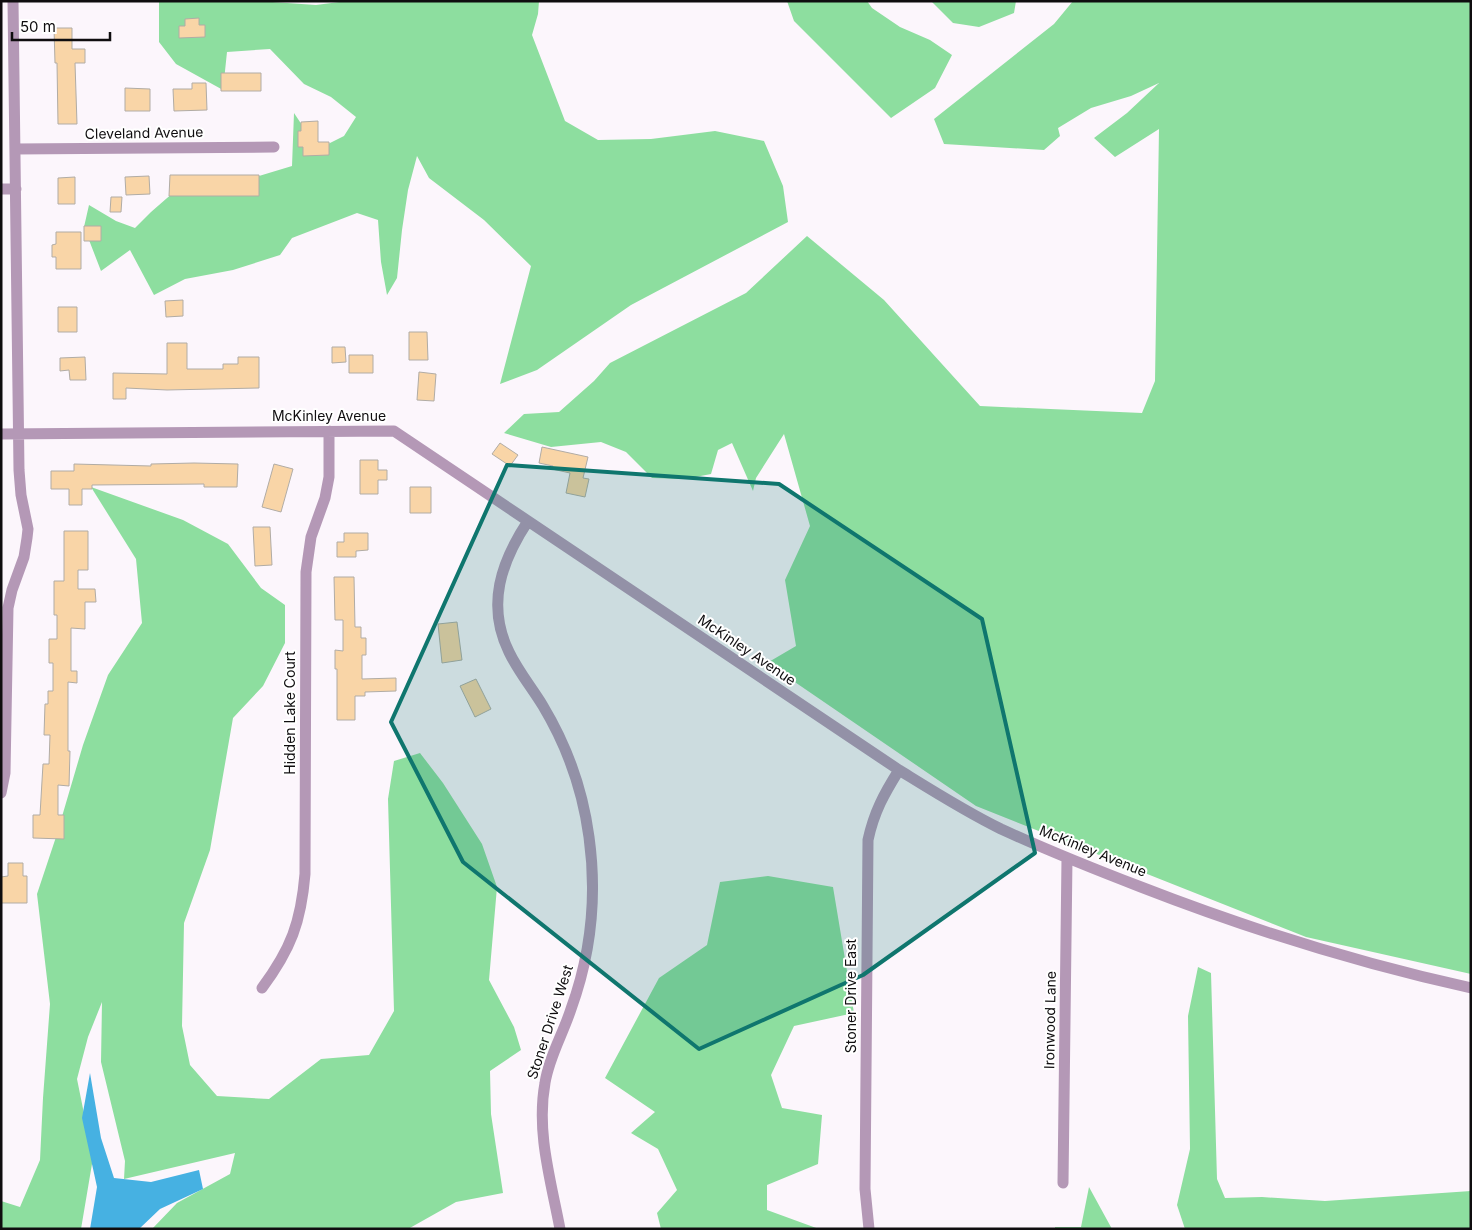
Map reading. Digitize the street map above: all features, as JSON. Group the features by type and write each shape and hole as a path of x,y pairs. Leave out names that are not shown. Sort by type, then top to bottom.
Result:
{"street":[{"path":"1,793 6,773 8,608 12,590 24,557 28,529 20,495 13,1"},
{"name":"Cleveland Avenue","path":"15,149 274,147"},
{"path":"1,189 16,189"},
{"name":"Hidden Lake Court","path":"262,988 277,968 289,947 303,900 305,874 306,572 311,537 325,498 329,477 329,431"},
{"name":"McKinley Avenue","path":"1,434 394,431 900,770 950,801 991,823 1067,858 1266,933 1351,959 1471,988"},
{"name":"Stoner Drive West","path":"528,521 509,553 502,570 498,613 508,651 544,707 572,769 582,802 589,837 592,874 592,908 581,977 571,1009 550,1061 542,1107 544,1141 560,1229"},
{"name":"Stoner Drive East","path":"869,1229 865,1189 868,840 871,822 878,805 900,770"},
{"name":"Ironwood Lane","path":"1063,1183 1067,858"}],"highlighted area":[{"path":"507,465 779,484 982,619 1035,853 863,975 699,1049 463,862 391,722"}],"green space":[{"path":"159,1 258,1 316,5 347,1 539,1 538,14 532,35 565,121 598,140 651,139 715,131 764,141 783,186 788,222 631,305 537,370 500,384 531,266 484,220 429,178 417,156 408,190 397,278 387,295 381,262 378,220 357,213 292,238 280,255 233,270 185,279 154,295 130,250 101,271 84,227 89,205 116,221 135,228 182,185 219,188 292,166 294,113 318,149 344,136 356,117 331,97 304,84 270,49 227,52 223,90 176,64 159,42"},
{"path":"787,1 867,1 872,8 900,27 930,40 952,55 935,88 891,118 794,21"},
{"path":"931,1 1016,1 1014,13 979,27 953,23"},
{"path":"1073,1 1471,1 1471,974 1306,937 976,806 767,663 796,646 785,580 810,526 784,434 756,478 753,491 732,443 718,450 711,474 685,479 652,478 626,452 601,442 551,447 504,433 524,414 559,412 594,381 610,363 746,293 807,236 884,300 980,406 1142,413 1155,381 1159,129 1115,157 1094,138 1127,113 1159,83 1131,96 1091,108 1058,128 1060,136 1044,150 944,144 934,119 1054,24"},
{"path":"91,487 183,520 228,544 261,588 285,605 285,643 263,686 233,718 210,850 184,923 182,1026 190,1065 217,1096 269,1099 321,1059 369,1055 394,1011 388,799 394,761 420,753 443,783 482,844 497,887 489,980 514,1027 521,1050 490,1071 491,1114 503,1193 456,1202 408,1229 152,1229 177,1203 230,1174 235,1153 124,1179 125,1161 101,1062 102,1002 88,1037 77,1079 93,1158 81,1229 1,1229 1,1201 20,1207 40,1160 50,1004 37,894 83,745 108,675 142,623 136,559"},
{"path":"768,876 833,887 854,1013 794,1026 771,1075 782,1108 822,1115 818,1164 767,1185 767,1210 819,1229 661,1229 657,1213 677,1190 658,1149 631,1133 655,1112 605,1078 659,978 707,945 720,882"},
{"path":"1198,967 1211,973 1217,1179 1225,1198 1262,1197 1325,1201 1471,1191 1471,1229 1185,1229 1177,1205 1190,1149 1188,1016"},
{"path":"1089,1187 1112,1229 1055,1229 1055,1227 1081,1227"}],"water":[{"path":"90,1073 101,1138 114,1178 151,1182 199,1170 203,1189 160,1209 139,1229 90,1229 97,1187 82,1118"}],"building":[{"path":"199,18 199,25 205,25 205,37 179,38 179,26 185,26 185,19"},
{"path":"54,28 72,28 72,49 85,49 85,63 75,63 77,124 58,124 57,63 55,63"},
{"path":"221,73 261,73 261,91 221,91"},
{"path":"192,83 206,83 207,110 174,111 173,89 192,89"},
{"path":"125,88 150,89 150,111 125,111"},
{"path":"318,121 318,142 329,142 329,155 303,156 303,147 298,147 298,131 301,131 301,122"},
{"path":"170,175 259,175 259,196 169,196"},
{"path":"149,176 150,194 126,195 125,177"},
{"path":"75,177 75,204 58,204 58,178"},
{"path":"111,197 122,197 121,212 110,212"},
{"path":"84,226 101,226 101,241 84,241"},
{"path":"56,232 81,232 81,269 56,269 56,257 52,257 52,245 56,244"},
{"path":"183,300 183,316 166,317 165,301"},
{"path":"58,307 77,307 77,332 58,332"},
{"path":"409,332 427,332 428,360 409,360"},
{"path":"167,343 187,343 187,369 223,369 223,364 238,364 238,357 259,357 259,388 167,390 126,388 126,399 113,399 113,373 167,374"},
{"path":"332,347 345,347 346,362 332,363"},
{"path":"349,355 373,355 373,373 349,373"},
{"path":"85,357 86,380 70,380 69,370 60,371 60,358"},
{"path":"419,372 436,374 434,401 417,400"},
{"path":"500,443 518,455 510,466 492,454"},
{"path":"542,447 588,457 583,478 589,479 585,497 566,493 570,473 552,469 553,466 539,463"},
{"path":"360,460 378,460 378,470 387,470 387,480 378,480 378,494 360,494"},
{"path":"74,464 151,466 151,464 238,464 237,487 204,487 204,484 92,485 92,489 82,489 82,505 69,505 69,489 51,489 51,471 74,471"},
{"path":"274,464 293,469 281,512 262,507"},
{"path":"410,487 431,487 431,513 410,513"},
{"path":"253,527 270,527 272,565 255,566"},
{"path":"64,531 88,531 88,570 78,570 78,589 95,589 96,602 85,602 85,629 71,628 71,671 77,671 77,683 68,682 69,786 58,785 58,815 64,815 64,839 33,838 33,815 40,815 43,764 49,764 50,735 44,735 45,704 48,704 48,691 53,691 53,663 49,663 49,639 57,639 57,615 54,615 54,581 64,581"},
{"path":"344,533 368,533 368,550 356,551 356,557 337,557 337,542 344,542"},
{"path":"334,577 354,577 355,627 361,627 361,638 366,638 366,655 362,655 362,679 396,678 396,691 365,692 365,696 355,696 355,720 337,720 335,650 343,651 343,620 335,620"},
{"path":"457,622 462,660 442,663 438,624"},
{"path":"476,679 491,709 475,717 460,686"},
{"path":"8,863 23,863 23,876 27,876 27,903 1,903 1,877 8,876"}]}
